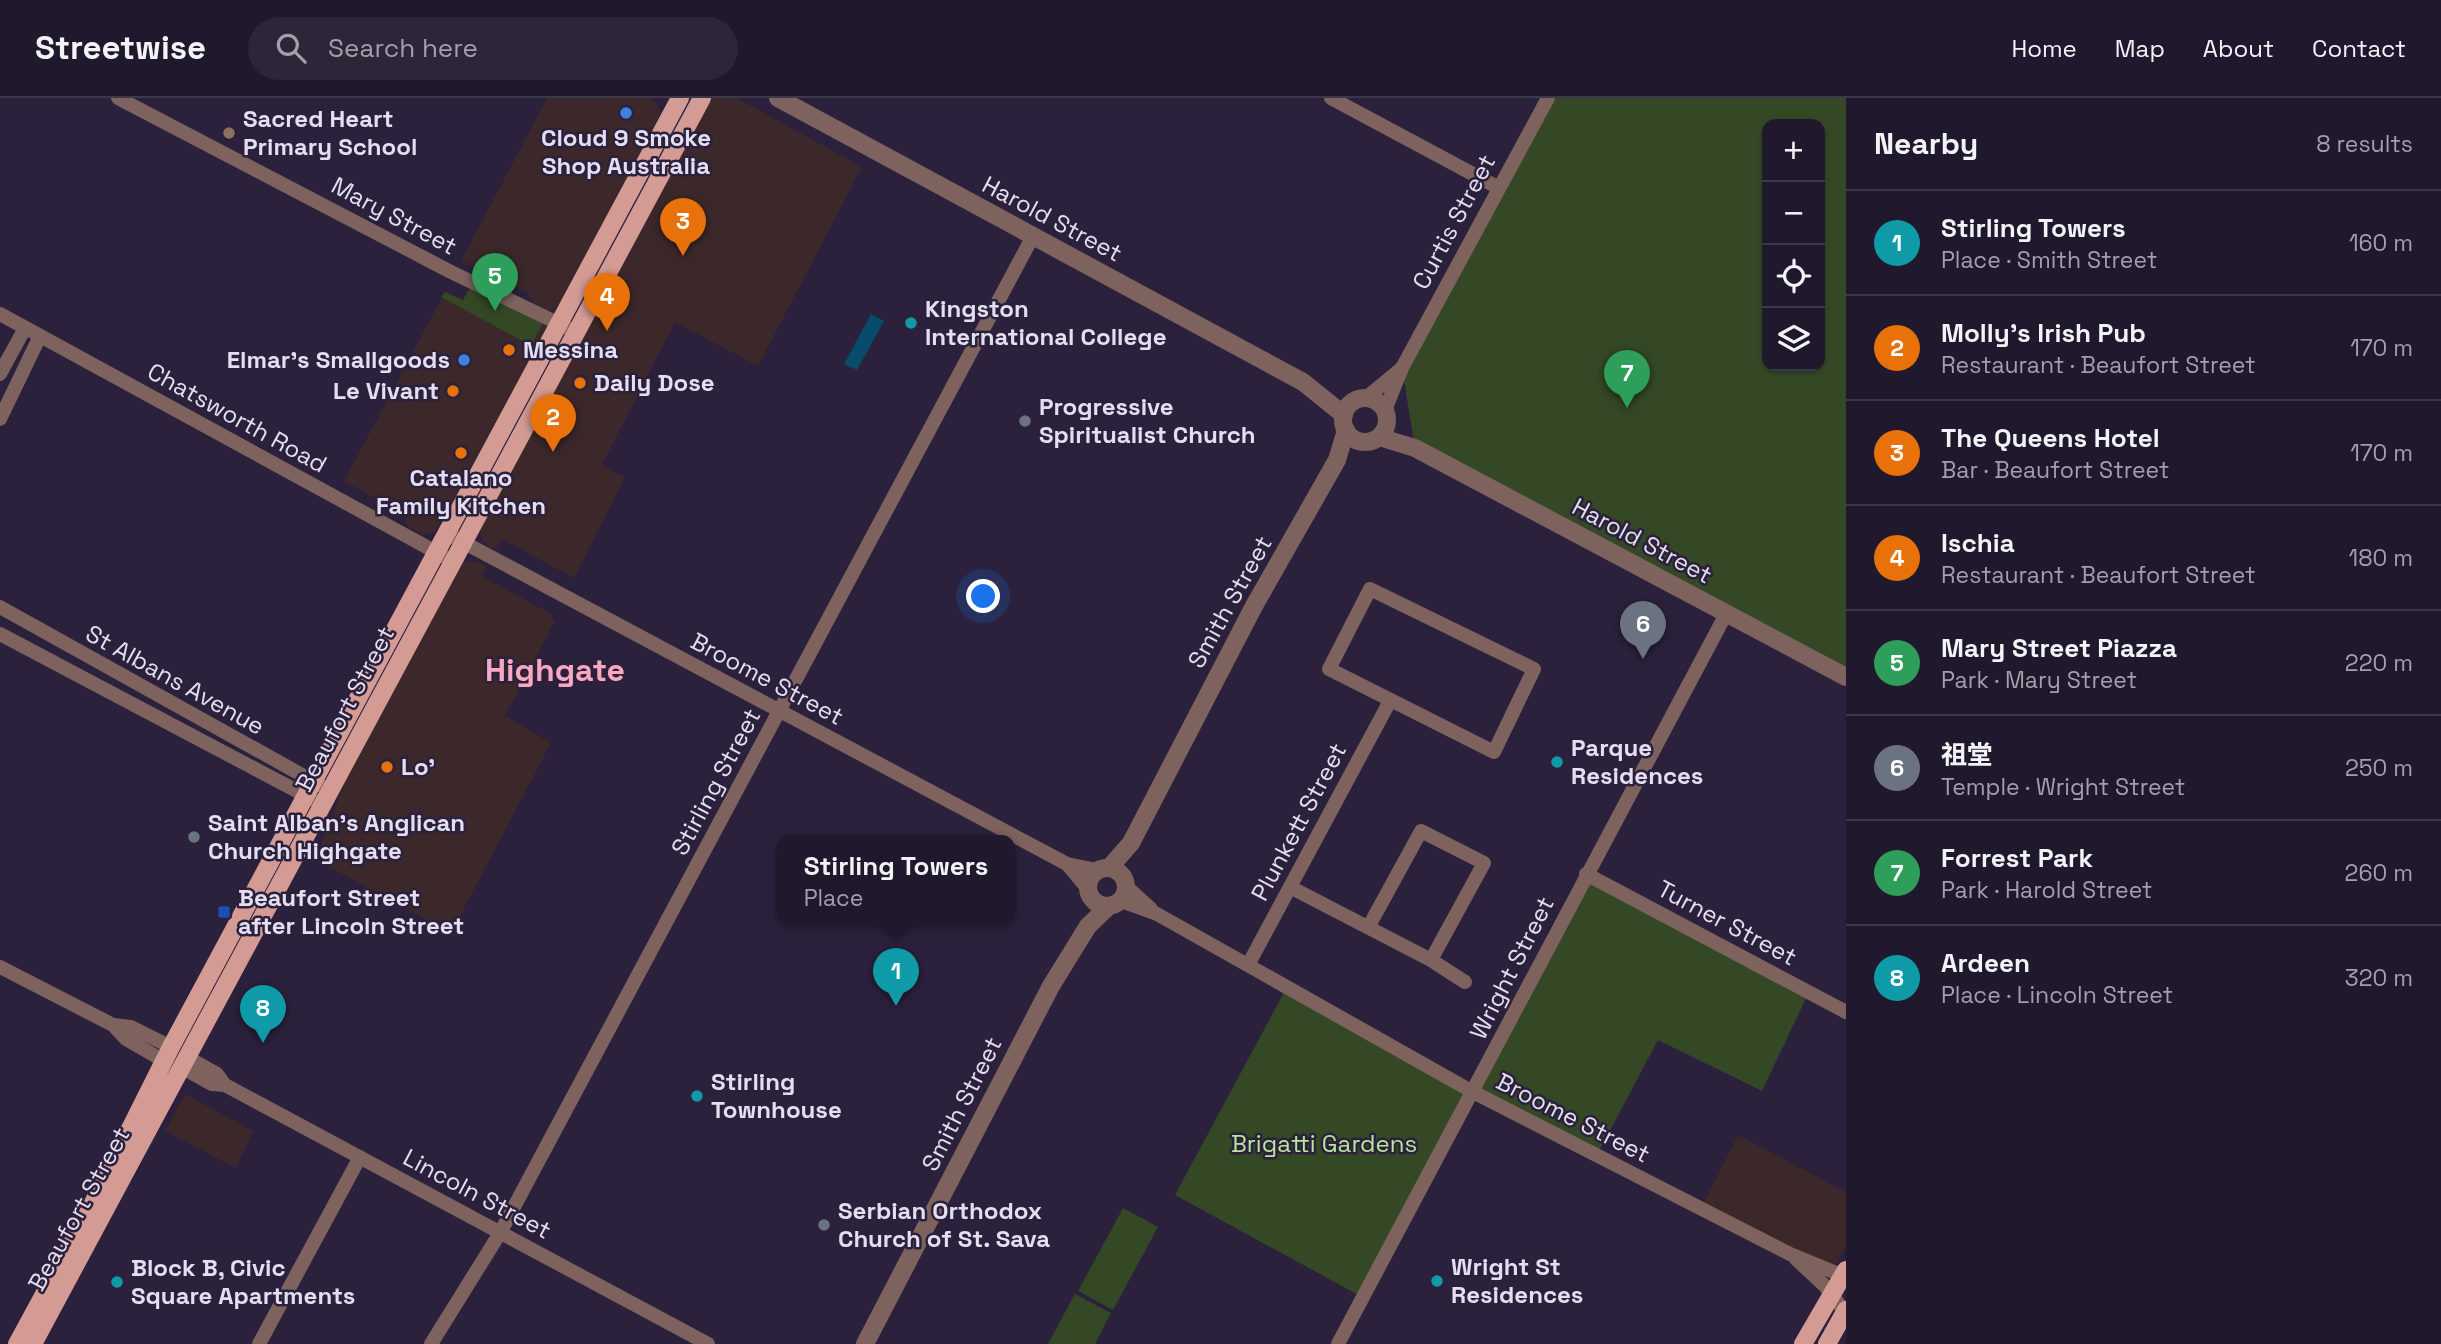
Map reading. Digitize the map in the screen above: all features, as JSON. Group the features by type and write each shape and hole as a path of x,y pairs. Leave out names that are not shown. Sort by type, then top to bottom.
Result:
{"main road":[{"name":"Beaufort Street","path":"33,1344 452,561 454,538 559,324 677,99"},
{"name":"Beaufort Street","path":"17,1344 85,1219 167,1054 436,552 454,538 576,332 699,104"},
{"path":"1803,1344 1845,1274"},
{"path":"1827,1344 1846,1312"}],"street":[{"name":"Mary Street","path":"118,98 452,272 576,332"},
{"name":"Harold Street","path":"778,98 1303,382 1362,398"},
{"path":"1331,98 1499,188"},
{"name":"Curtis Street","path":"1386,413 1402,368 1548,98"},
{"path":"677,99 699,104"},
{"name":"Stirling Street","path":"430,1344 500,1233 1032,236"},
{"name":"Chatsworth Road","path":"0,314 452,561"},
{"path":"0,374 25,328"},
{"path":"0,419 40,336"},
{"name":"Curtis Street","path":"1362,398 1402,368"},
{"name":"Harold Street","path":"1303,382 1345,422"},
{"path":"1362,398 1377,401 1386,413 1386,428 1372,439 1353,438 1345,422 1349,405 1362,398"},
{"name":"Harold Street","path":"1386,413 1415,448"},
{"name":"Smith Street","path":"865,1344 918,1247 992,1096 1051,986 1088,926 1254,606 1337,460 1345,422"},
{"name":"Harold Street","path":"1372,439 1415,448 1846,677"},
{"name":"Smith Street","path":"1337,460 1372,439"},
{"name":"Broome Street","path":"454,538 1012,835"},
{"path":"1370,589 1534,669 1494,752 1390,701 1329,669 1370,589"},
{"name":"St Albans Avenue","path":"0,607 325,797"},
{"name":"Wright Street","path":"1338,1344 1726,614"},
{"name":"St Albans Avenue","path":"2,641 309,788"},
{"name":"Plunkett Street","path":"1248,965 1390,701"},
{"path":"1369,926 1421,831 1484,863 1431,960"},
{"name":"Broome Street","path":"1015,836 1473,1092 1790,1254 1845,1274"},
{"name":"Turner Street","path":"1586,874 1846,1012"},
{"path":"1290,887 1369,926 1465,982"},
{"path":"0,967 113,1025 126,1039 167,1054"},
{"name":"Lincoln Street","path":"185,1063 217,1074 225,1085 708,1344"},
{"path":"260,1344 360,1157"},
{"name":"Broome Street","path":"1790,1254 1846,1312"}],"shaded area":[{"path":"547,98 649,98 658,105 661,113 559,306 548,311 533,303 529,294 461,261"},
{"path":"712,98 737,98 862,167 758,366 675,322 602,465 625,477 574,578 502,539 496,548 489,547 481,537 480,526"},
{"path":"471,286 550,324 435,532 422,535 405,524 407,516 344,481 445,292 463,300"},
{"path":"467,561 483,563 486,566 482,576 553,615 551,619 555,621 505,716 551,743 451,933 315,859 349,772 459,564"},
{"path":"185,1094 253,1131 236,1168 165,1131"},
{"path":"1738,1135 1846,1192 1846,1247 1824,1285 1790,1254 1700,1210"}],"green space":[{"path":"1548,98 1846,98 1846,677 1415,448 1402,368"},
{"path":"471,286 544,321 533,342 526,343 441,297 445,292 463,300"},
{"name":"Brigatti Gardens","path":"1586,874 1809,992 1762,1091 1658,1040 1596,1157 1473,1093 1362,1297 1175,1195 1287,987 1473,1092"},
{"path":"1123,1208 1158,1227 1113,1310 1078,1291"},
{"path":"1075,1294 1111,1313 1095,1344 1048,1344"}],"water":[{"path":"871,314 884,321 857,370 844,364"}],"place":[{"name":"Cloud 9 Smoke Shop Australia","path":"626,113"},
{"name":"Sacred Heart Primary School","path":"229,133"},
{"name":"The Queens Hotel","path":"683,256"},
{"name":"Mary Street Piazza","path":"495,311"},
{"name":"Kingston International College","path":"911,323"},
{"name":"Ischia","path":"607,331"},
{"name":"Messina","path":"509,350"},
{"name":"Elmar's Smallgoods","path":"464,360"},
{"name":"Daily Dose","path":"580,383"},
{"name":"Le Vivant","path":"453,391"},
{"name":"Forrest Park","path":"1627,408"},
{"name":"Progressive Spiritualist Church","path":"1025,421"},
{"name":"Molly's Irish Pub","path":"553,452"},
{"name":"Catalano Family Kitchen","path":"461,453"},
{"name":"祖堂","path":"1643,659"},
{"name":"Parque Residences","path":"1557,762"},
{"name":"Lo'","path":"387,767"},
{"name":"Saint Alban's Anglican Church Highgate","path":"194,837"},
{"name":"Beaufort Street after Lincoln Street","path":"224,912"},
{"name":"Stirling Towers","path":"896,1006"},
{"name":"Ardeen","path":"263,1043"},
{"name":"Stirling Townhouse","path":"697,1096"},
{"name":"Serbian Orthodox Church of St. Sava","path":"824,1225"},
{"name":"Wright St Residences","path":"1437,1281"},
{"name":"Block B, Civic Square Apartments","path":"117,1282"}],"district":[{"name":"Highgate","path":"555,670"}]}
